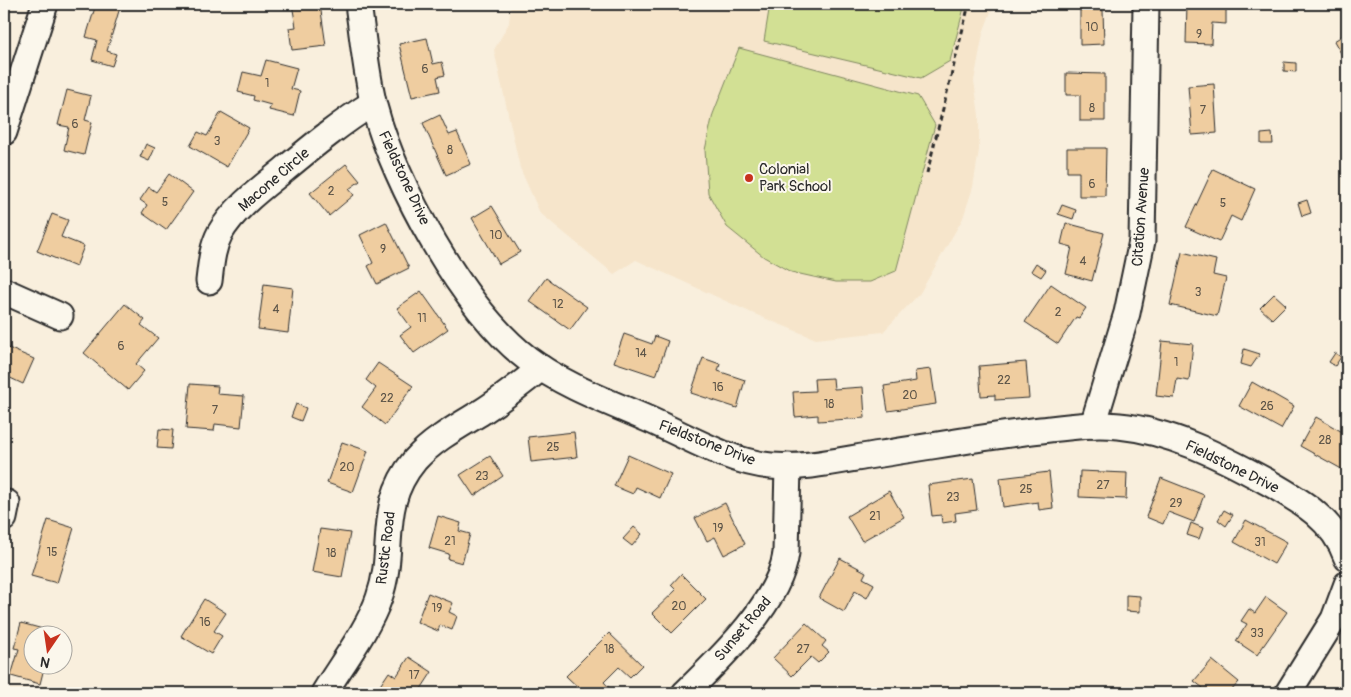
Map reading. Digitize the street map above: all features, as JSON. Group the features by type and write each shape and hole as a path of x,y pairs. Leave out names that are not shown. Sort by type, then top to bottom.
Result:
{"street":[{"path":"4,132 44,4"},
{"name":"Fieldstone Drive","path":"358,4 373,103 389,150 404,184 457,279 507,339 541,368 592,394 719,451 761,464 788,466 820,464 1020,433 1093,424 1132,428 1202,449 1255,475 1315,512 1332,530 1347,558"},
{"name":"Citation Avenue","path":"1093,424 1128,313 1142,241 1146,4"},
{"name":"Macone Circle","path":"209,281 217,239 229,220 266,185 344,120 373,103"},
{"path":"4,291 60,316"},
{"name":"Rustic Road","path":"324,693 379,598 387,560 389,513 404,476 416,460 433,444 518,387 541,368"},
{"name":"Sunset Road","path":"697,689 767,602 782,574 787,546 788,466"},
{"path":"1288,693 1334,619 1347,584"}],"path":[{"path":"927,173 969,4"}],"shaded area":[{"name":"Colonial Park School","path":"511,4 994,4 983,33 974,81 979,115 979,150 973,187 963,218 920,293 883,332 816,339 752,313 636,260 614,274 540,213 520,168 494,50 509,23"}],"green space":[{"path":"770,4 965,4 950,61 921,78 764,41"},
{"path":"739,48 918,96 935,125 896,271 870,282 836,282 791,272 764,257 727,227 708,193 705,150 713,114"}],"building":[{"path":"96,4 121,4 107,51 116,54 112,66 92,60 97,40 86,37"},
{"path":"292,4 320,4 326,46 292,50 289,28 296,27"},
{"path":"398,4 426,4 399,7"},
{"path":"1187,4 1212,4 1212,7 1226,8 1226,24 1212,23 1211,44 1186,43"},
{"path":"1080,10 1103,10 1104,44 1080,45"},
{"path":"1347,33 1347,64 1334,41"},
{"path":"427,38 433,64 442,62 445,75 437,77 440,91 412,97 399,44"},
{"path":"266,60 297,68 291,89 300,91 294,116 269,110 271,105 253,100 254,96 238,92 243,72 261,76"},
{"path":"1284,62 1296,63 1296,72 1284,71"},
{"path":"1066,73 1105,74 1105,121 1080,121 1080,95 1066,95"},
{"path":"1214,84 1217,133 1192,135 1188,86"},
{"path":"67,90 91,96 85,120 92,122 84,155 64,150 69,127 58,125"},
{"path":"221,112 249,128 227,167 190,146 198,132 207,136"},
{"path":"440,115 449,135 457,132 471,164 446,175 423,123"},
{"path":"1272,133 1273,144 1261,144 1261,134"},
{"path":"146,144 155,148 149,161 140,157"},
{"path":"1067,148 1106,148 1105,196 1079,196 1079,172 1067,172"},
{"path":"346,164 360,181 349,189 354,195 329,216 310,193"},
{"path":"1213,169 1255,189 1241,221 1231,216 1219,242 1186,227"},
{"path":"169,174 193,192 166,230 142,213 147,205 140,200 149,187 156,192"},
{"path":"1307,200 1311,213 1302,216 1298,203"},
{"path":"1062,205 1076,210 1073,219 1058,214"},
{"path":"492,206 520,252 499,264 472,218"},
{"path":"52,214 68,220 61,237 84,246 76,267 37,251"},
{"path":"386,222 409,268 377,284 368,266 373,263 360,235"},
{"path":"1066,223 1104,233 1092,281 1066,274 1072,247 1061,244"},
{"path":"1182,252 1216,260 1213,275 1226,278 1217,316 1170,305"},
{"path":"1036,263 1046,270 1041,277 1031,271"},
{"path":"546,278 587,307 570,330 529,301"},
{"path":"264,284 293,288 288,333 258,329"},
{"path":"1051,284 1086,308 1079,318 1076,317 1058,344 1025,322"},
{"path":"421,291 448,329 414,353 400,335 411,327 397,308"},
{"path":"1274,294 1286,305 1272,319 1260,308"},
{"path":"125,304 145,320 141,325 158,338 136,364 144,371 128,390 84,353"},
{"path":"624,334 652,344 655,336 668,341 656,376 614,362"},
{"path":"1162,341 1193,344 1189,381 1177,379 1174,398 1156,396"},
{"path":"4,346 34,359 23,384 4,375"},
{"path":"1244,349 1260,354 1251,367 1241,364"},
{"path":"1335,353 1341,357 1335,366 1329,362"},
{"path":"703,358 720,364 718,371 745,380 737,408 691,393"},
{"path":"1026,362 1029,398 995,400 995,395 981,396 979,366"},
{"path":"378,363 413,386 385,425 362,407 376,388 366,380"},
{"path":"931,369 936,404 888,411 884,386 916,381 915,371"},
{"path":"833,378 834,389 863,387 865,418 818,421 818,415 795,417 793,392 815,391 814,379"},
{"path":"1252,382 1294,406 1281,429 1239,406"},
{"path":"190,384 218,386 217,394 244,396 241,427 215,424 214,431 186,429"},
{"path":"296,404 306,408 301,421 291,417"},
{"path":"1316,417 1346,434 1347,432 1347,472 1300,446"},
{"path":"159,429 173,430 171,449 157,448"},
{"path":"574,432 577,457 531,462 528,437"},
{"path":"342,442 368,451 353,492 327,483"},
{"path":"628,455 671,474 660,498 636,487 633,494 614,486"},
{"path":"490,456 503,476 474,496 460,475"},
{"path":"1080,471 1127,473 1126,499 1079,497"},
{"path":"1049,472 1053,508 1039,510 1038,502 1003,507 1000,478"},
{"path":"1161,478 1204,495 1194,522 1168,512 1163,524 1146,517"},
{"path":"973,479 977,510 955,513 956,521 942,523 941,515 932,516 928,485"},
{"path":"889,491 904,517 862,541 847,516"},
{"path":"725,503 745,544 724,555 715,537 707,541 695,518"},
{"path":"1224,510 1233,515 1226,526 1218,520"},
{"path":"438,516 461,523 459,531 470,534 462,563 448,559 449,554 429,548"},
{"path":"48,520 74,528 57,583 31,576"},
{"path":"1246,520 1287,542 1274,564 1234,542"},
{"path":"1191,523 1203,528 1199,539 1187,535"},
{"path":"634,527 642,534 632,546 623,539"},
{"path":"320,529 350,533 342,577 312,572"},
{"path":"840,558 866,572 863,578 874,584 867,598 855,591 844,612 819,598"},
{"path":"681,574 706,599 672,633 652,613 676,590 671,585"},
{"path":"428,593 453,603 449,612 457,616 452,630 440,625 438,631 417,622"},
{"path":"1126,595 1140,596 1140,612 1126,611"},
{"path":"1266,597 1287,612 1257,655 1236,641 1247,624 1241,621 1249,609 1255,613"},
{"path":"204,599 226,613 214,631 222,636 211,654 181,636"},
{"path":"21,623 25,624 22,624 22,674 42,674 40,684 11,676 19,649 14,648"},
{"path":"806,623 826,641 822,646 829,652 818,663 811,657 792,676 773,658"},
{"path":"609,633 642,665 630,677 619,667 604,682 614,693 584,693 566,676"},
{"path":"409,657 432,672 419,692 421,693 388,693 379,687 389,672 396,677"},
{"path":"1212,660 1239,682 1229,693 1199,693 1203,688 1194,681"}],"place":[{"name":"Colonial Park School","path":"749,178"}]}
